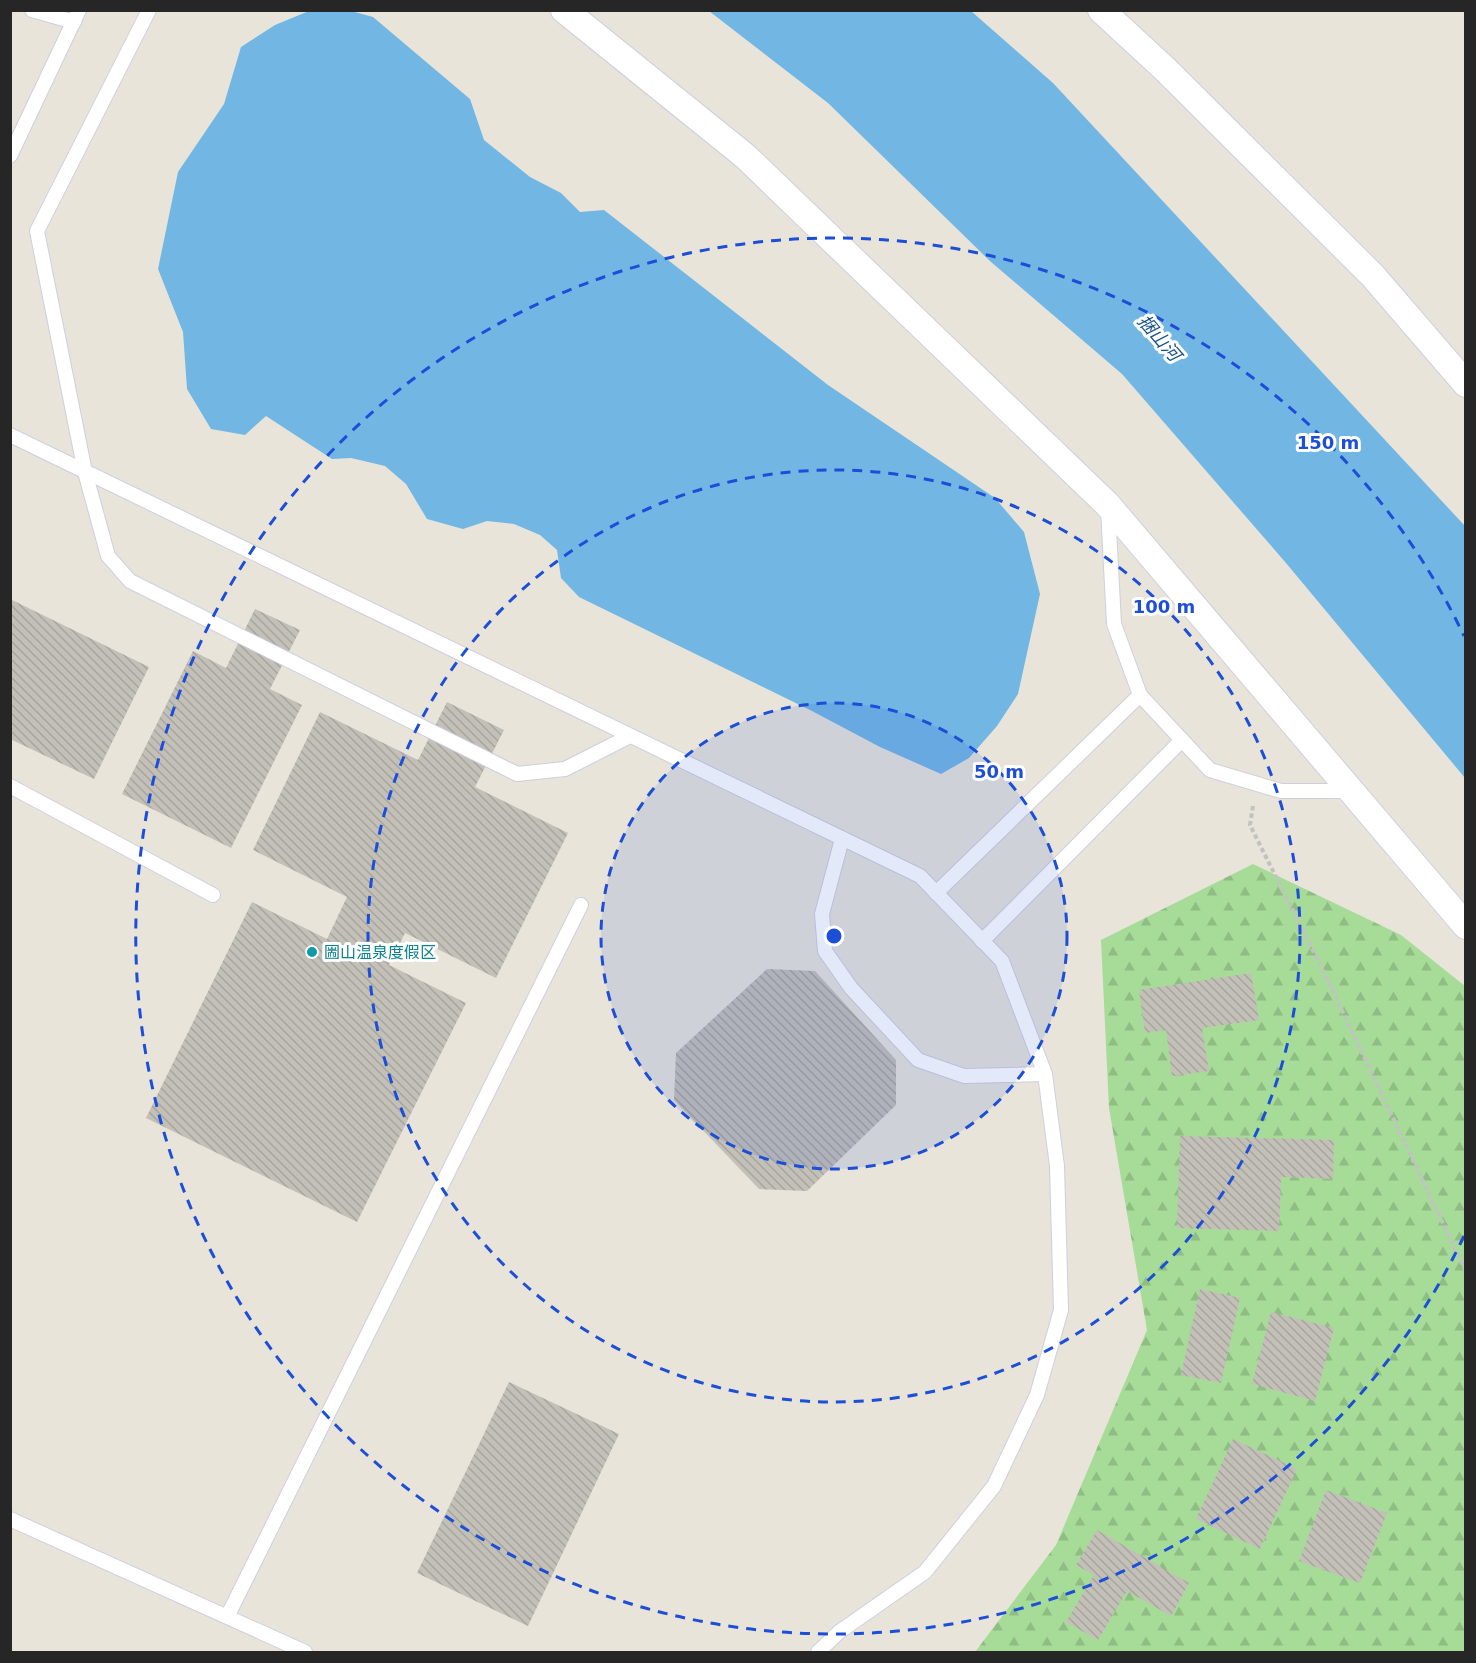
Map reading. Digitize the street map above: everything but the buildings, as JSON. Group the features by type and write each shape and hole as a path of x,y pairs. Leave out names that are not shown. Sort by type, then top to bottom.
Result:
{"street":[{"path":"564,10 745,156 1107,504 1466,927"},
{"path":"1101,10 1165,69 1373,276 1466,384"}],"lane":[{"path":"10,156 76,16 32,10"},
{"path":"149,10 38,231 85,472 108,556 130,581 517,774 565,769 630,736"},
{"path":"10,435 920,876 1002,961 1045,1074 1057,1166 1061,1310 1036,1395 994,1486 925,1572 839,1632 818,1653"},
{"path":"1107,504 1113,564 1114,624 1140,695 1209,770 1281,791 1352,790"},
{"path":"936,893 1140,695"},
{"path":"982,941 1182,740"},
{"path":"10,786 213,895"},
{"path":"842,839 822,914 825,951 850,988 918,1060 964,1076 1045,1074"},
{"path":"228,1615 581,905"},
{"path":"10,1519 228,1615 305,1653"}],"path":[{"path":"1256,784 1250,825 1330,985 1466,1272"}],"green space":[{"path":"1253,864 1401,935 1465,986 1465,1652 975,1652 1056,1545 1147,1330 1109,1108 1101,940"}],"water":[{"path":"309,11 351,11 373,17 470,99 484,140 530,177 561,193 580,212 604,210 828,385 995,498 1024,532 1040,594 1018,694 997,726 969,758 941,774 880,747 812,711 579,597 561,578 557,550 540,535 514,524 487,521 463,529 427,519 406,484 385,466 351,458 332,459 266,416 245,435 211,429 187,389 183,332 158,269 178,172 224,104 241,47 275,25"},
{"name":"捆山河","path":"709,11 971,11 1053,83 1465,526 1465,778 1286,563 1122,374 991,262 828,103"}],"place":[{"name":"圌山温泉度假区","path":"312,952"}]}
